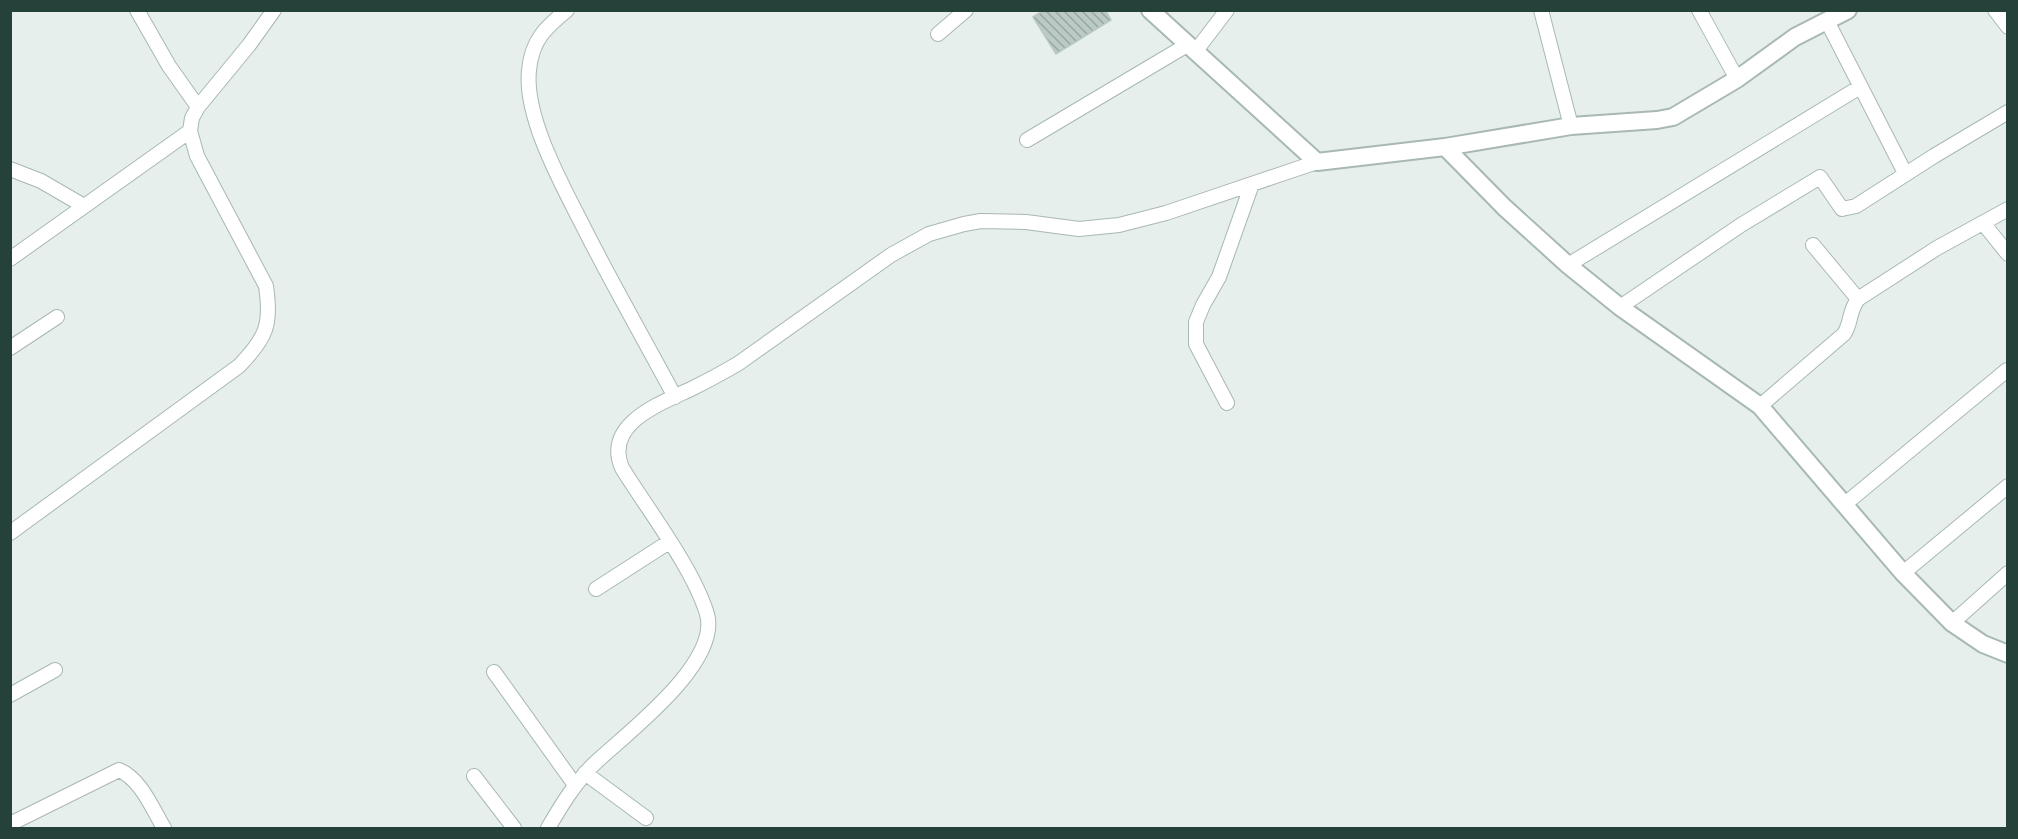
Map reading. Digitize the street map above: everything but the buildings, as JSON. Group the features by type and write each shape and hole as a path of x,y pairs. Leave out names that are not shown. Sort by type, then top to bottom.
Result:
{"street":[{"path":"137,10 169,66 198,107"},
{"path":"10,533 239,366 256,348 266,331 269,307 266,286 197,156 189,131 198,107 249,45 274,10"},
{"path":"567,10 545,28 533,50 529,70 529,94 556,174 675,397"},
{"path":"938,34 966,10"},
{"path":"1149,10 1317,162"},
{"path":"1027,140 1191,49 1227,10"},
{"path":"1541,10 1571,126"},
{"path":"1699,10 1737,79"},
{"path":"1995,10 2007,27"},
{"path":"548,828 585,773 665,699 700,654 707,637 707,615 682,563 617,458 617,450 625,430 634,420 652,408 739,363 891,255 929,234 964,224 981,222 1026,222 1079,230 1098,229 1166,213 1317,162 1445,147 1571,126 1673,117 1737,79 1795,37 1836,15 1860,87 1905,173"},
{"path":"1568,266 1860,87"},
{"path":"1620,307 1741,225 1820,177 1842,209 1856,206 1905,173 2007,112"},
{"path":"10,259 189,131"},
{"path":"1445,147 1504,207 1568,266 1620,307 1760,406 1903,573 1952,622 1983,644 2007,654"},
{"path":"10,169 41,181 84,206"},
{"path":"1227,403 1196,344 1196,322 1227,257 1252,184"},
{"path":"1760,406 1844,334 1849,327 1851,309 1858,299 1937,248 2007,209"},
{"path":"1983,223 2007,254"},
{"path":"1813,245 1858,299"},
{"path":"10,348 57,317"},
{"path":"1845,504 2007,370"},
{"path":"1903,573 2007,486"},
{"path":"596,589 669,542"},
{"path":"1952,622 2007,573"},
{"path":"10,696 54,670"},
{"path":"494,672 575,785"},
{"path":"10,824 119,770 128,774 135,782 164,828"},
{"path":"585,773 645,818"},
{"path":"474,776 514,828"}]}
